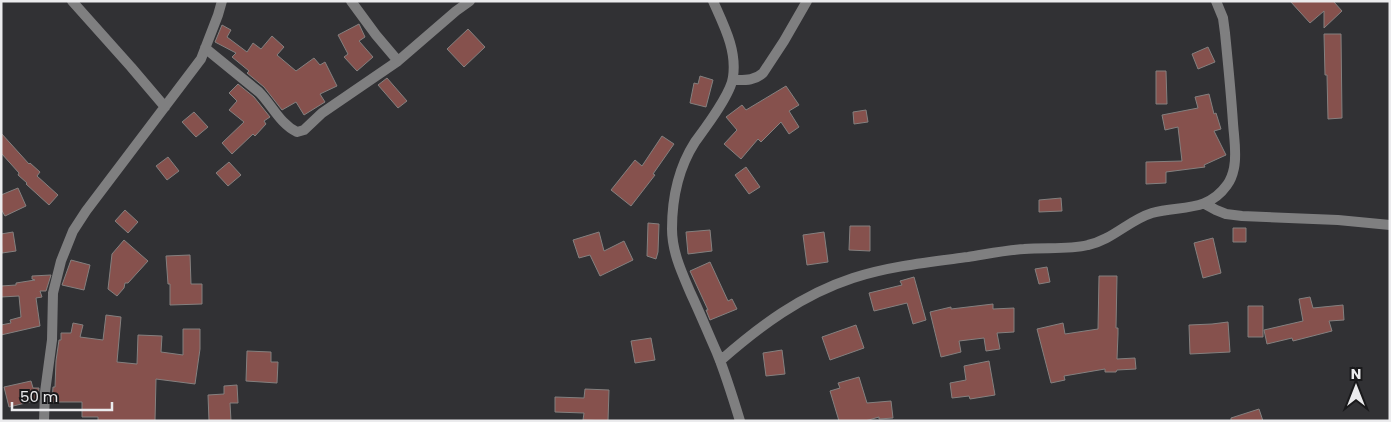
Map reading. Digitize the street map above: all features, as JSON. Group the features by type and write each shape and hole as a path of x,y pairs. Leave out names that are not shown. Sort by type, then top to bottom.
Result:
{"street":[{"path":"72,1 165,107"},
{"path":"44,421 52,340 54,293 61,261 73,231 86,211 201,59 222,1"},
{"path":"351,1 398,61"},
{"path":"205,48 259,92 286,125 297,132 304,130 322,113 398,61 470,1"},
{"path":"714,1 731,44 733,80 720,106 694,144 684,163 673,208 672,241 679,265 720,361 740,421"},
{"path":"733,80 751,80 763,73 784,42 807,1"},
{"path":"720,361 753,333 786,310 853,278 894,268 1023,249 1089,245 1101,241 1149,214 1205,204 1216,198 1227,185 1234,169 1235,148 1225,33 1223,18 1216,1"},
{"path":"1205,204 1226,214 1242,216 1338,220 1390,225"}],"building":[{"path":"1290,1 1335,1 1342,11 1324,28 1324,11 1310,23"},
{"path":"359,24 365,37 359,41 373,57 357,71 344,57 348,54 338,35"},
{"path":"222,25 231,30 227,37 247,52 253,43 261,49 272,36 284,47 277,55 296,71 314,58 320,65 325,62 337,86 320,94 325,102 304,115 296,102 282,110 264,87 247,73 249,71 232,57 236,53 215,42"},
{"path":"468,29 485,47 464,67 447,49"},
{"path":"1324,34 1341,34 1342,118 1328,119"},
{"path":"1208,47 1215,62 1198,69 1192,54"},
{"path":"1156,71 1166,71 1167,104 1156,104"},
{"path":"700,76 713,80 706,107 690,103 694,83 698,84"},
{"path":"387,78 407,101 398,108 378,85"},
{"path":"238,84 254,97 270,117 264,121 266,124 255,136 253,134 232,154 222,143 244,122 229,110 237,101 229,93"},
{"path":"786,86 799,105 789,111 799,127 789,134 781,122 761,142 758,139 741,159 724,144 737,130 726,117 742,105 746,110"},
{"path":"1209,94 1214,114 1216,113 1221,129 1214,131 1226,155 1204,165 1205,167 1166,172 1166,183 1146,184 1146,162 1182,161 1178,127 1165,130 1162,115 1198,108 1195,97"},
{"path":"866,110 868,122 854,124 853,112"},
{"path":"194,112 208,127 196,137 182,122"},
{"path":"1,133 29,164 40,172 37,176 58,195 49,205 26,184 1,153"},
{"path":"662,136 674,144 653,174 655,175 631,206 611,190 635,160 642,166"},
{"path":"168,157 179,171 167,180 156,166"},
{"path":"229,162 241,175 228,186 216,173"},
{"path":"746,167 760,187 749,194 735,175"},
{"path":"18,188 26,206 5,216 1,209 1,195"},
{"path":"1061,198 1062,211 1039,212 1039,200"},
{"path":"125,210 138,222 128,233 115,221"},
{"path":"648,223 659,224 656,259 647,256"},
{"path":"850,226 870,226 870,251 849,250"},
{"path":"1233,228 1246,228 1246,242 1233,242"},
{"path":"710,230 712,251 688,254 686,232"},
{"path":"13,232 16,251 2,253 1,234"},
{"path":"599,232 604,251 624,241 633,260 600,276 590,255 579,258 573,240"},
{"path":"824,232 828,262 807,265 803,235"},
{"path":"1213,238 1221,273 1203,278 1194,243"},
{"path":"124,240 148,261 128,283 125,283 124,288 117,296 108,289 112,254"},
{"path":"190,255 191,284 202,284 202,304 170,305 170,284 168,284 166,256"},
{"path":"71,260 90,265 84,290 62,285"},
{"path":"710,262 728,301 732,299 737,309 710,320 706,310 708,310 690,271"},
{"path":"1047,267 1050,282 1039,284 1035,269"},
{"path":"51,275 46,291 40,291 42,297 36,298 40,326 1,335 1,325 11,323 10,320 21,317 19,296 1,297 1,286 16,285 16,283 35,280 32,279 32,276"},
{"path":"1099,276 1117,276 1117,359 1135,358 1136,369 1105,372 1105,369 1064,376 1065,380 1051,383 1037,329 1063,323 1065,334 1098,329"},
{"path":"914,277 926,320 913,324 907,303 874,311 869,293 902,285 900,281"},
{"path":"1310,297 1313,308 1343,305 1344,320 1329,321 1332,331 1293,341 1292,338 1267,344 1264,330 1303,321 1299,299"},
{"path":"993,304 993,309 1014,308 1014,332 997,333 1000,349 986,351 984,338 959,341 961,352 941,357 930,312 951,307 951,309"},
{"path":"1248,306 1263,306 1263,337 1248,337"},
{"path":"106,315 121,317 117,362 137,364 138,335 162,336 161,352 183,355 183,329 200,329 200,349 195,384 156,379 155,421 98,421 98,417 82,417 82,402 52,402 61,333 71,333 73,323 83,325 80,337 103,340"},
{"path":"1228,322 1230,352 1190,354 1189,325"},
{"path":"856,325 864,348 830,360 822,337"},
{"path":"651,338 655,360 635,363 631,341"},
{"path":"782,350 785,374 766,376 763,353"},
{"path":"247,351 271,352 271,362 278,362 277,383 246,381"},
{"path":"989,361 995,395 970,399 969,396 952,398 950,383 966,380 964,366"},
{"path":"859,377 867,403 891,401 893,418 879,419 879,417 865,421 839,421 830,391 840,388 838,383"},
{"path":"31,381 33,388 39,388 38,400 9,407 4,387"},
{"path":"237,385 238,403 230,403 231,421 209,421 208,395 224,394 224,386"},
{"path":"585,389 609,390 608,421 583,420 584,413 555,412 555,397 584,398"},
{"path":"1259,409 1263,421 1231,421 1231,418"}]}
